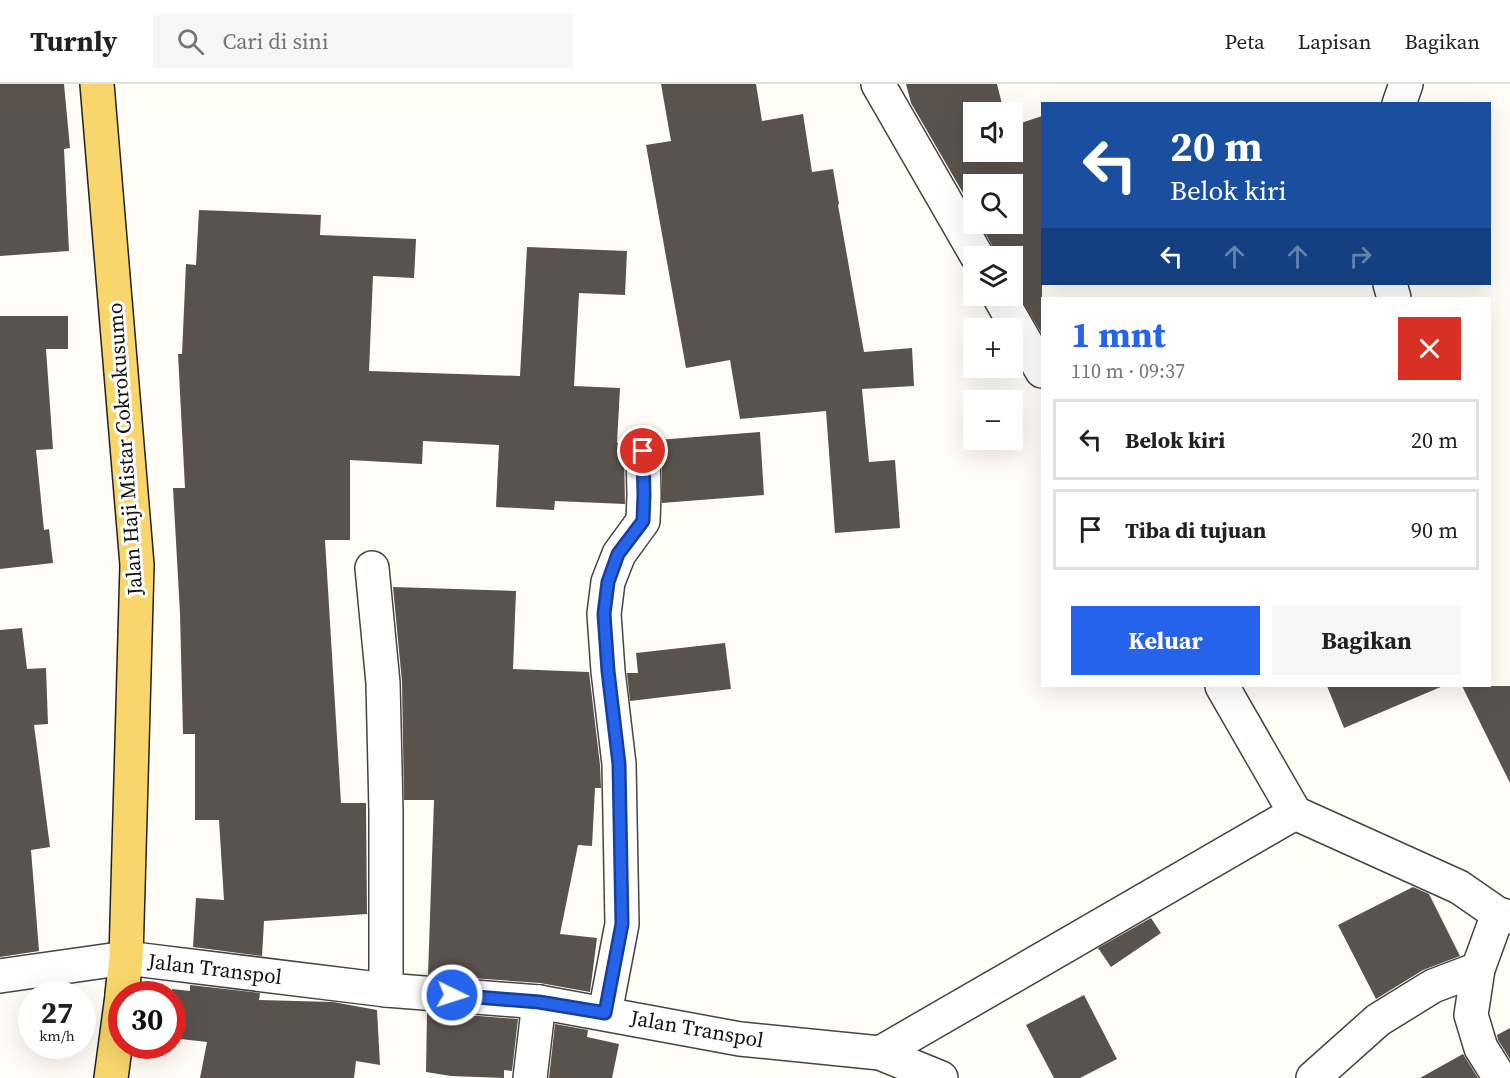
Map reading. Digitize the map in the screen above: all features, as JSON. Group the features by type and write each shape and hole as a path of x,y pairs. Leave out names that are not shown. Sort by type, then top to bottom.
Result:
{"main road":[{"name":"Jalan Haji Mistar Cokrokusumo","path":"97,84 136,565 124,981"},
{"name":"Jalan Haji Mistar Cokrokusumo","path":"111,1078 114,1059"}],"street":[{"path":"878,84 971,246"},
{"path":"1400,102 1406,84"},
{"path":"1005,306 1041,369"},
{"path":"605,1013 622,924 619,764 604,614 608,582 618,554 643,521 643,451"},
{"path":"372,568 383,682 386,990"},
{"path":"1223,687 1295,813 1459,887 1504,916 1478,969 1471,1015 1481,1048 1500,1078"},
{"path":"880,1053 1295,813"},
{"name":"Jalan Transpol","path":"0,976 126,958 386,990 539,1002 740,1040 880,1053 941,1078"},
{"path":"1312,1078 1378,1020 1433,986 1478,969"},
{"path":"530,1078 539,1002"}],"building":[{"path":"0,84 64,84 70,148 64,149 69,251 0,256"},
{"path":"661,84 756,84 762,121 803,114 812,172 833,169 864,352 912,348 914,386 862,389 869,462 895,460 900,528 835,533 826,411 740,419 730,360 686,368 646,145 671,141"},
{"path":"906,84 997,84 1002,102 963,102 963,162 1023,162 1023,122 1041,116 1041,332 1023,302 1023,246 992,246 986,234 1023,234 1023,174 963,174 963,193 911,103"},
{"path":"199,210 321,215 320,235 416,239 414,278 373,276 369,371 520,376 527,247 627,251 625,295 579,293 574,386 620,388 617,443 627,442 624,451 625,504 555,501 554,510 496,507 499,445 423,441 422,464 350,460 350,540 325,540 341,803 366,803 367,914 264,921 262,956 193,947 196,898 224,900 219,820 195,820 195,734 183,734 180,613 173,488 185,488 178,354 182,354 186,264 196,265"},
{"path":"0,316 68,316 68,349 46,349 53,449 36,450 44,530 49,529 53,563 0,569"},
{"path":"760,432 764,495 662,503 662,451 657,440"},
{"path":"393,587 516,591 513,669 589,672 601,788 595,788 592,846 578,845 560,934 597,938 590,992 540,983 428,975 434,800 404,800 402,682"},
{"path":"22,628 27,669 46,668 48,724 34,725 50,847 31,850 39,951 0,957 0,630"},
{"path":"725,643 731,689 630,701 627,673 638,673 636,653"},
{"path":"1510,686 1510,783 1462,687"},
{"path":"1327,687 1441,687 1344,728"},
{"path":"1413,887 1429,894 1460,956 1423,970 1376,999 1338,925"},
{"path":"1151,918 1161,933 1111,967 1098,948"},
{"path":"190,985 260,993 259,1000 333,1002 377,1010 380,1065 356,1061 354,1078 200,1078 207,1042 186,1040 186,991 190,991"},
{"path":"1084,995 1117,1059 1080,1078 1054,1078 1026,1025"},
{"path":"427,1012 518,1019 512,1071 504,1070 504,1078 451,1076 426,1072"},
{"path":"555,1024 588,1030 587,1037 619,1044 612,1078 549,1078"},
{"path":"1510,1028 1510,1059 1497,1035"},
{"path":"1463,1054 1478,1078 1420,1078"}],"route":[{"path":"452,995 539,1002 605,1013 622,924 619,764 604,614 608,582 618,554 643,521 643,451"}]}
